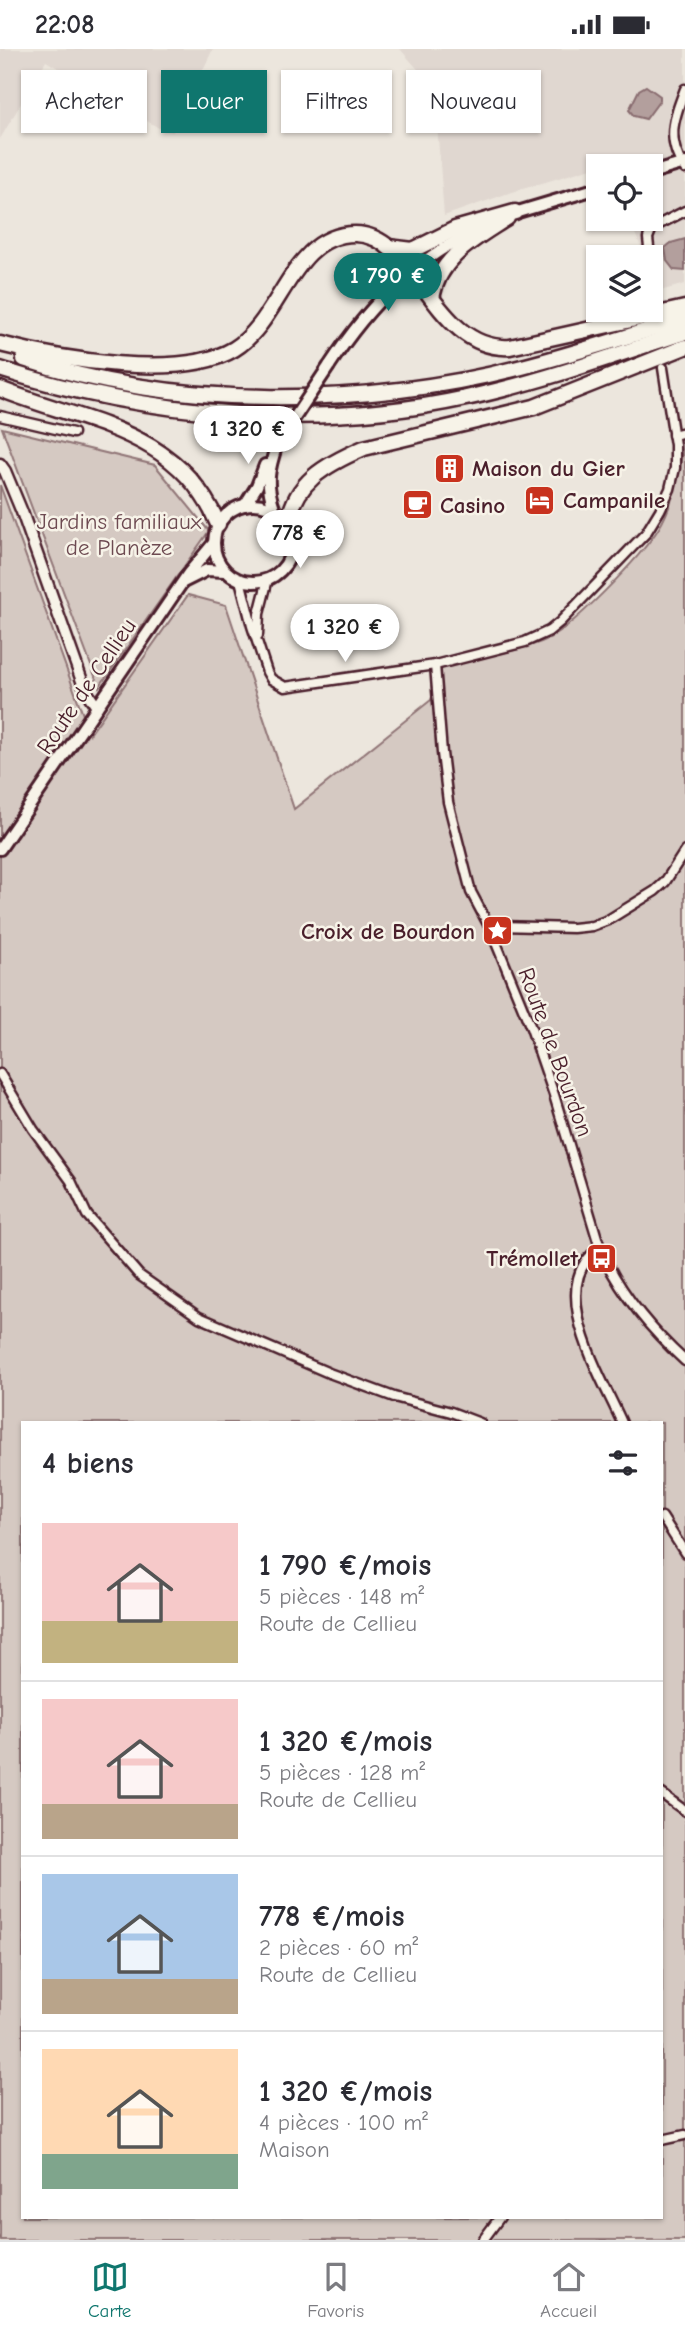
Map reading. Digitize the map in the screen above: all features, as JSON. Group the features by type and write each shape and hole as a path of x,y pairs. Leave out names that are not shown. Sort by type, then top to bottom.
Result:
{"highway":[{"path":"388,247 413,250 455,229 515,212"},
{"path":"432,298 434,284 448,261 515,212"},
{"path":"0,344 35,353 134,365 211,359 250,338 307,255 324,241 340,235 359,234 378,240 394,251 454,325 483,345 496,348 685,308"},
{"path":"0,350 35,362 115,381 183,391 242,397 346,395 437,385 522,367 685,319"},
{"path":"0,369 96,395 152,405 225,413 340,414 466,398 593,363 685,333"},
{"path":"288,527 289,511 305,485 342,458 364,448 534,407 685,347"},
{"path":"0,389 128,433 150,445 172,460 193,480 209,502 218,523"}],"main road":[{"path":"663,170 684,165"},
{"path":"245,505 257,487 277,444 351,333 371,308 410,272 438,251 515,212 586,191"},
{"path":"183,582 207,570 224,571 240,580 260,582 284,567 292,545 288,527 275,511 268,484 269,469 277,444"},
{"path":"224,571 215,555 213,544 218,523 226,514 245,505 256,504 275,511"},
{"name":"Route de Cellieu","path":"0,849 183,582 213,544"}],"street":[{"path":"684,165 673,136 673,121 685,89"},
{"path":"649,245 652,228 685,211"},
{"path":"240,580 251,626 271,679 285,687 438,664 525,642 549,631 646,533 670,489 675,468 663,367"},
{"path":"0,416 73,433"},
{"path":"673,435 685,432"},
{"path":"0,464 22,512 82,681 97,707"},
{"path":"259,645 259,614 268,579"},
{"name":"Route de Bourdon","path":"438,664 442,753 448,802 471,892 490,928 531,1028 600,1248 609,1268 650,1325 685,1361"},
{"path":"490,928 573,928 608,921 665,882 685,851"},
{"path":"0,1074 33,1129 71,1181 87,1215 139,1275 193,1314 368,1388 475,1421"},
{"path":"600,1248 584,1264 579,1277 579,1320 586,1345 621,1421"},
{"path":"663,1519 685,1553"},
{"path":"663,1795 685,1811"},
{"path":"663,2140 685,2135"},
{"path":"485,2239 499,2219"}],"shaded area":[{"path":"0,49 213,49 203,70 161,70 161,129 147,121 147,70 61,70 46,61 41,70 21,70 21,103 0,139"},
{"path":"400,49 685,49 685,284 663,290 663,245 640,245 634,231 663,231 663,154 586,154 586,170 444,216 438,133 541,133 541,70 419,70"},
{"path":"646,86 660,96 660,100 646,119 634,116 629,110 639,90"},
{"path":"685,239 685,271 674,270 667,261 665,248"}],"green space":[{"name":"Jardins familiaux de Planèze","path":"2,428 155,465 209,531 99,687"},
{"path":"685,430 685,2240 0,2240 0,485 90,734 188,595 226,605 294,809 431,700 442,667 541,642 587,609 622,573 659,528 674,493"}],"place":[{"name":"Maison du Gier","path":"449,468"},
{"name":"Campanile","path":"540,500"},
{"name":"Casino","path":"417,505"},
{"name":"Croix de Bourdon","path":"498,931"},
{"name":"Trémollet","path":"601,1258"}]}
